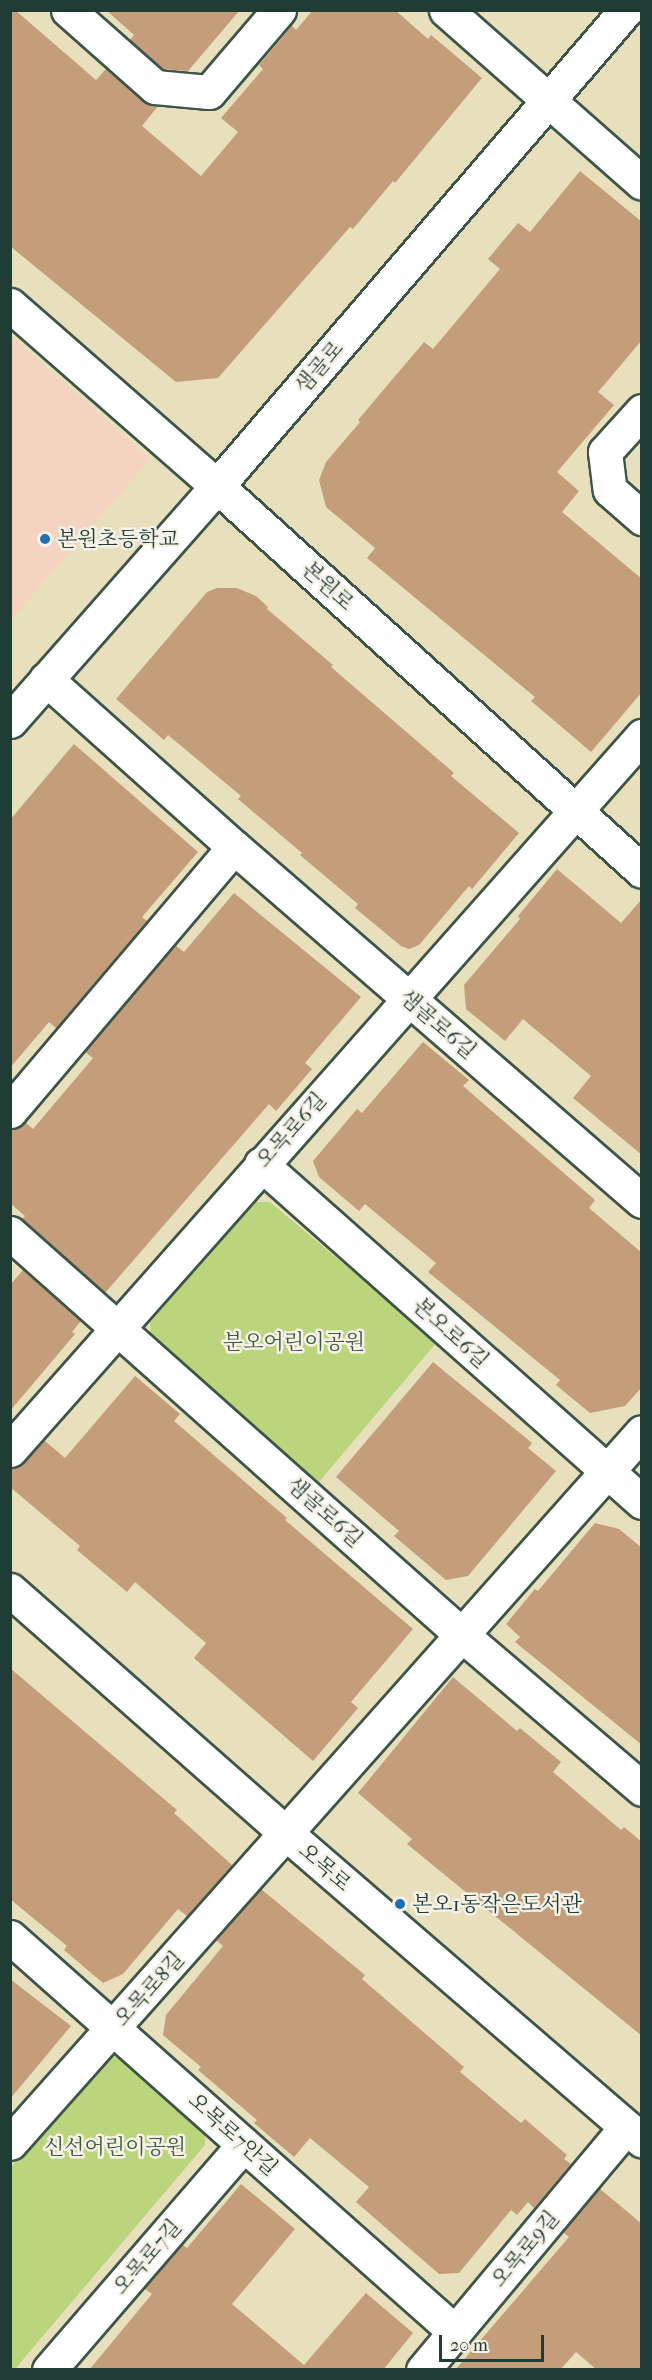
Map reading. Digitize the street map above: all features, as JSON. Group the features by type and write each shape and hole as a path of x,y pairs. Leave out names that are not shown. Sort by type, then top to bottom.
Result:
{"street":[{"path":"68,10 155,87 209,92 279,10"},
{"path":"446,10 642,183"},
{"name":"샘골로","path":"10,721 217,486 626,10"},
{"name":"본원로","path":"10,305 217,486 642,871"},
{"path":"642,411 605,452 610,490 642,518"},
{"name":"샘골로6길","path":"46,679 234,847 642,1201"},
{"name":"오목로6길","path":"10,1449 642,736"},
{"path":"10,1111 234,847"},
{"name":"본오로6길","path":"261,1164 642,1502"},
{"name":"샘골로6길","path":"10,1233 462,1635 642,1789"},
{"name":"오목로8길","path":"10,2144 642,1432"},
{"name":"오목로","path":"10,1590 287,1834 634,2133"},
{"name":"오목로7안길","path":"10,1937 455,2332"},
{"name":"오목로9길","path":"423,2370 634,2133"},
{"name":"오목로7길","path":"49,2370 244,2144"}],"shaded area":[{"name":"본원초등학교","path":"11,337 150,459 11,620"}],"green space":[{"name":"분오어린이공원","path":"252,1202 270,1202 437,1342 319,1482 151,1341 150,1323"},
{"name":"신선어린이공원","path":"121,2057 204,2127 205,2145 15,2369 11,2370 11,2167 102,2058"}],"building":[{"path":"10,10 15,10 96,80 106,69 143,101 158,106 142,126 201,176 238,132 221,118 263,69 259,65 292,26 296,30 313,10 395,10 428,39 431,35 482,78 395,183 393,181 353,229 350,227 218,378 176,382 10,246"},
{"path":"106,10 240,10 188,71 163,69 130,40 134,35"},
{"path":"580,171 642,222 642,340 598,392 614,405 557,472 579,491 562,512 642,579 642,692 591,752 531,701 535,697 367,558 375,548 326,507 319,480 326,462 424,342 433,349 500,269 488,259 518,223 530,232"},
{"path":"217,588 237,588 256,596 268,607 267,609 333,665 331,667 454,773 451,776 519,833 472,889 469,886 419,945 409,949 401,946 355,908 358,904 300,855 302,853 238,799 241,796 168,735 164,740 116,699 207,592"},
{"path":"74,744 198,852 142,917 147,921 56,1028 49,1022 10,1068 10,820"},
{"path":"557,869 621,923 642,899 642,1155 573,1098 591,1076 523,1019 505,1041 466,1009 464,985 520,919 518,916"},
{"path":"234,893 361,997 305,1063 312,1069 276,1111 269,1104 105,1293 22,1219 25,1216 10,1203 10,1129 25,1122 33,1129 93,1058 85,1052 175,945 184,952"},
{"path":"423,1042 469,1080 463,1086 595,1200 589,1208 642,1253 642,1387 625,1406 590,1413 556,1385 560,1380 428,1272 436,1263 365,1204 359,1211 319,1177 313,1161 357,1109 362,1113"},
{"path":"23,1270 81,1321 72,1332 75,1334 10,1411 10,1285"},
{"path":"433,1362 532,1443 528,1448 556,1471 468,1576 446,1580 394,1536 399,1531 336,1477"},
{"path":"135,1376 180,1414 174,1421 287,1518 285,1520 413,1629 351,1702 358,1708 313,1761 194,1658 206,1643 135,1582 127,1592 77,1550 80,1546 10,1487 10,1468 24,1463 44,1440 65,1458"},
{"path":"595,1523 619,1529 642,1548 642,1745 515,1642 520,1637 506,1624 535,1589 538,1591"},
{"path":"10,1668 177,1810 174,1813 232,1865 187,1916 178,1909 123,1974 103,1983 64,1950 67,1946 10,1899"},
{"path":"453,1677 517,1731 520,1728 561,1762 553,1772 621,1830 624,1827 642,1842 642,2036 407,1844 412,1839 358,1793"},
{"path":"261,1889 365,1975 362,1979 464,2067 460,2072 521,2123 525,2119 567,2155 564,2159 571,2164 534,2208 528,2202 517,2215 511,2210 459,2273 439,2274 356,2202 369,2187 310,2138 294,2157 254,2123 257,2120 198,2070 201,2067 163,2035 166,2015 223,1946 216,1940"},
{"path":"10,1979 71,2026 10,2099"},
{"path":"241,2184 295,2229 232,2304 304,2365 366,2293 413,2333 383,2370 89,2370 152,2294 144,2288 182,2244 187,2248"},
{"path":"599,2188 642,2224 642,2370 597,2370 576,2352 560,2370 455,2370 569,2237 563,2232"}],"place":[{"name":"본원초등학교","path":"45,539"},
{"name":"본오1동작은도서관","path":"400,1904"}]}
